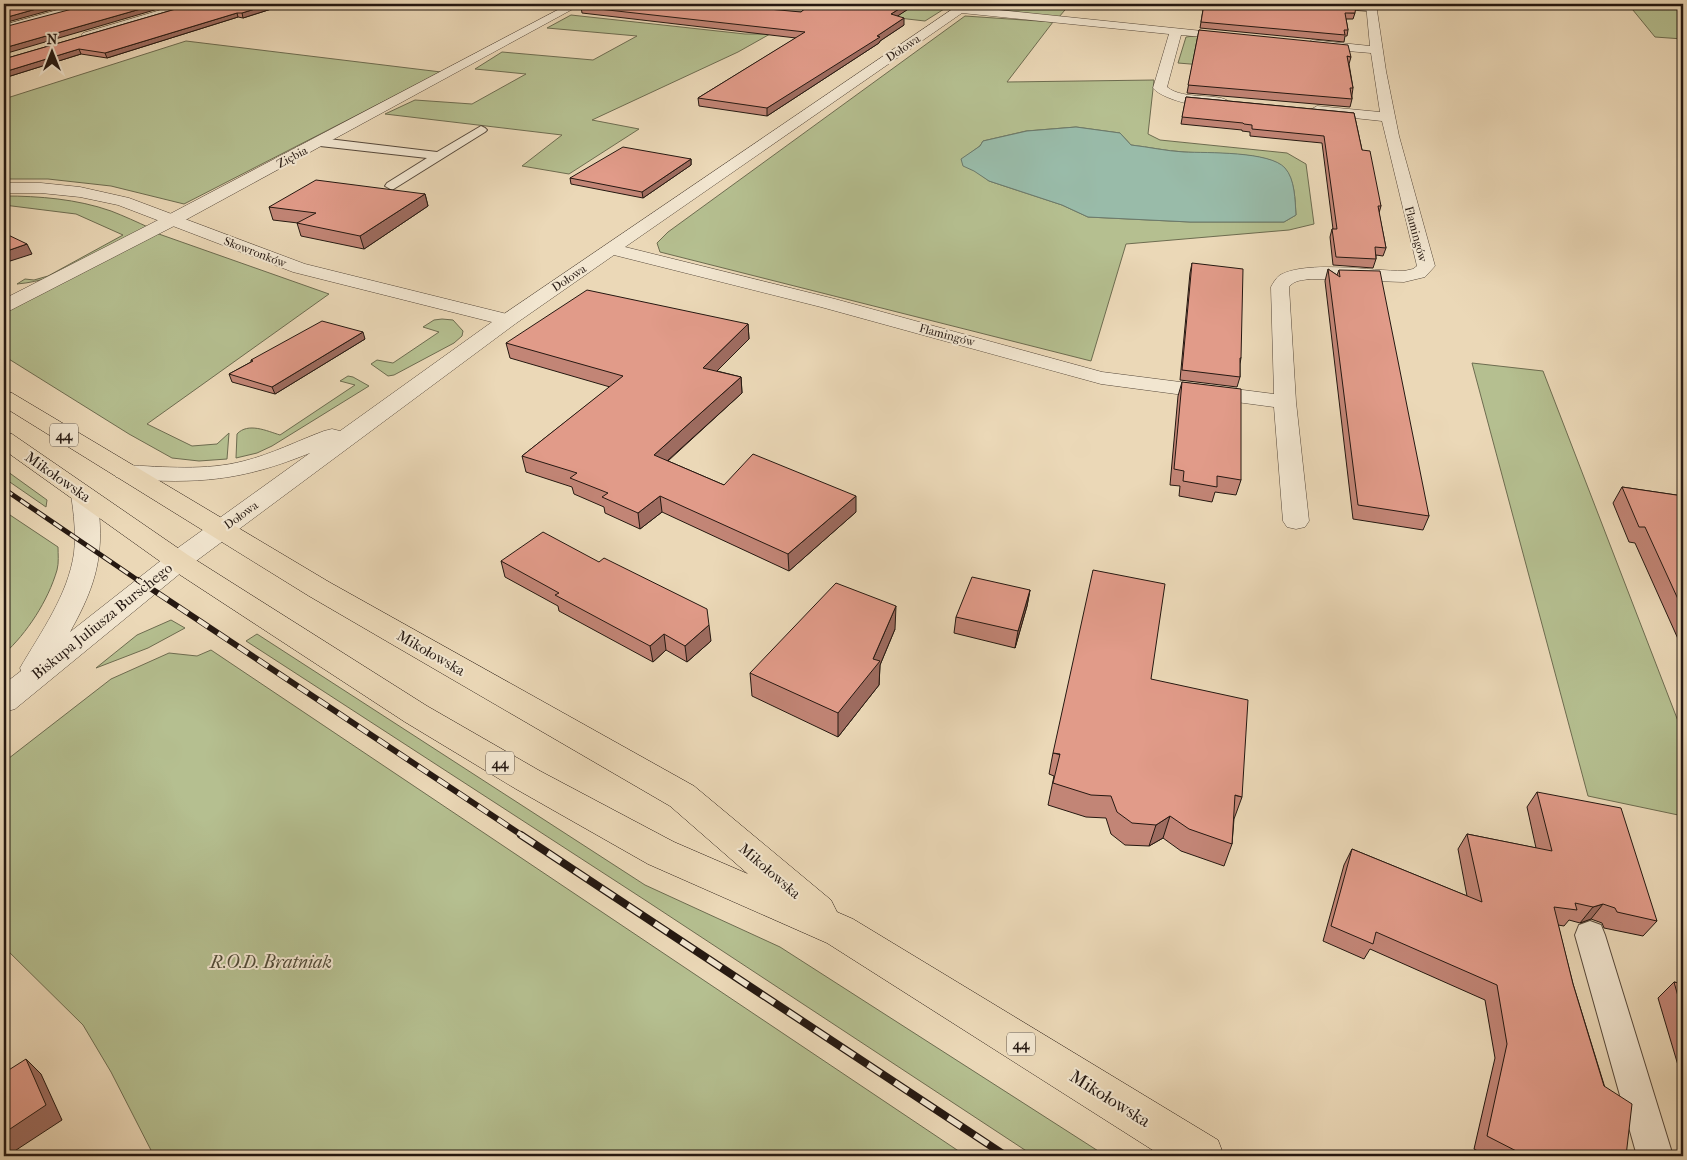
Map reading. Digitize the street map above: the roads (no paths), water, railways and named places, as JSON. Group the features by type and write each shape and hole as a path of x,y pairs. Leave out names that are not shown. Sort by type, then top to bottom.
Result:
{"main road":[{"name":"Mikołowska","path":"4,398 363,615 682,796 840,931"},
{"name":"Mikołowska","path":"4,439 178,561 416,714 528,780 661,853 840,931 1202,1156"}],"street":[{"path":"4,28 90,4"},
{"path":"79,38 192,4"},
{"name":"Ziębia","path":"4,306 320,142 577,4"},
{"path":"703,4 759,6"},
{"name":"Flamingów","path":"1296,521 1285,402 1280,287 1285,280 1299,276 1419,274 1426,266 1387,116 1375,50 1371,6"},
{"path":"963,7 1252,38"},
{"name":"Dołowa","path":"178,561 508,320 963,7"},
{"path":"1176,31 1160,88 1166,94 1179,98 1238,103"},
{"path":"1299,43 1375,50"},
{"path":"1307,109 1387,116"},
{"name":"Skowronków","path":"4,188 41,188 124,201 299,268 508,320"},
{"name":"Flamingów","path":"611,249 837,305 1101,378 1285,402"},
{"path":"125,472 192,475 233,471 267,462 364,425"},
{"path":"28,680 59,625 82,576 86,561 88,530 84,495"},
{"name":"Biskupa Juliusza Burschego","path":"4,701 178,561"}],"lane":[{"path":"1319,4 1371,6"},
{"path":"759,6 774,11"},
{"path":"392,186 481,130"},
{"path":"320,142 439,156"},
{"path":"1590,935 1655,1156"}],"railway":[{"path":"4,489 139,581"},
{"path":"138,580 523,836"},
{"path":"521,835 1006,1156"}],"park label":[{"name":"R.O.D. Bratniak","path":"271,962"}]}
